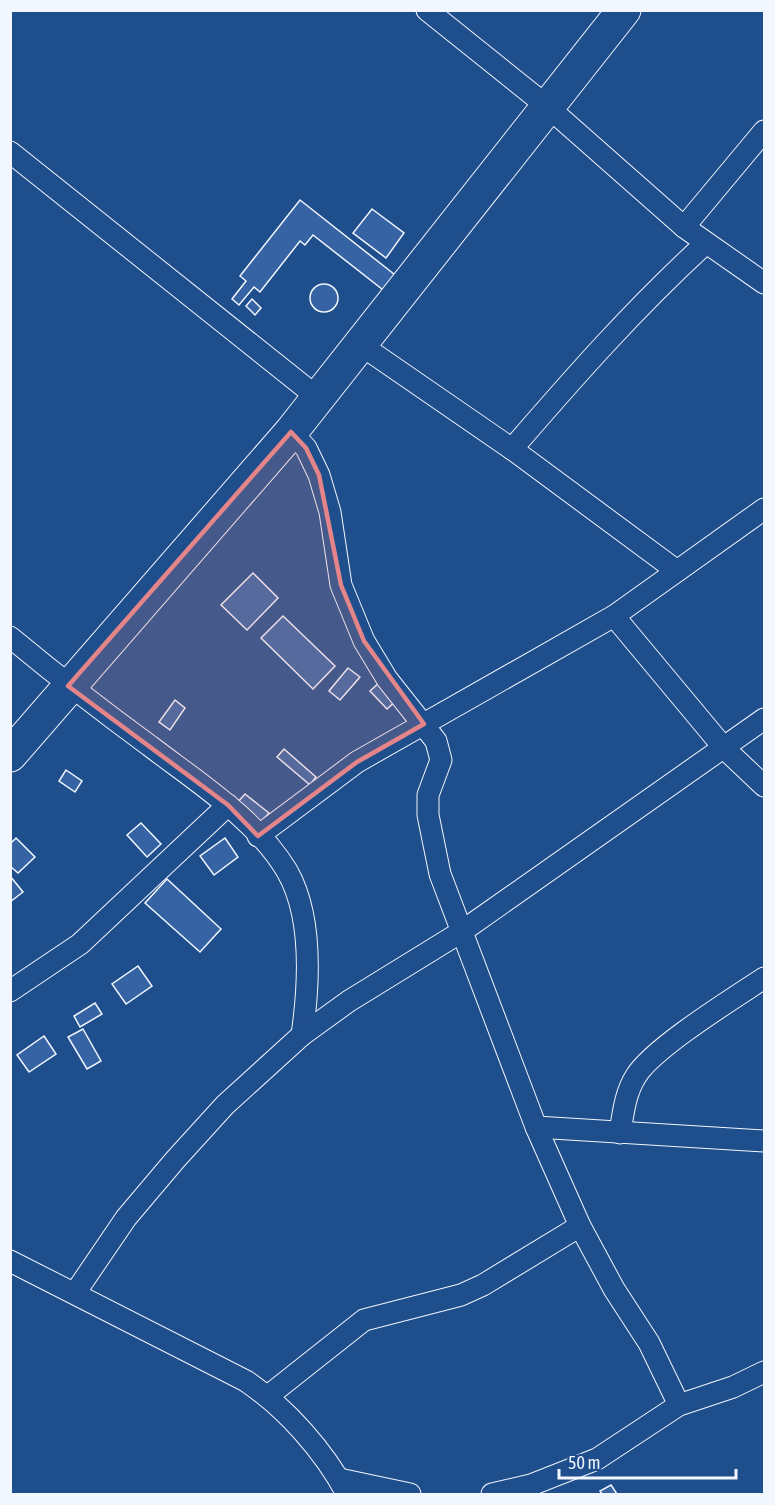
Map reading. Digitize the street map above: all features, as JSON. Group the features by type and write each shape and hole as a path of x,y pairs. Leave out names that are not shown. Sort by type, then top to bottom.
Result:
{"main road":[{"path":"10,755 291,432 624,10"}],"street":[{"path":"426,10 548,107 684,227 765,283"},
{"path":"684,227 765,131"},
{"path":"10,152 317,397"},
{"path":"512,449 595,352 650,295 706,243"},
{"path":"361,345 512,449 677,571"},
{"path":"291,432 306,448 319,475 330,512 341,585 364,641 387,679 436,741 441,760 428,795 428,815 440,874 506,1042 536,1127 580,1226 614,1289 649,1343 679,1405"},
{"path":"258,836 357,762 614,616 765,509"},
{"path":"614,616 724,748 765,786"},
{"path":"10,637 68,686 228,805 287,871 298,900 307,956 309,989 302,1035"},
{"path":"75,1293 126,1218 175,1160 225,1105 302,1035 368,988 461,932 765,719"},
{"path":"10,991 80,944 228,805"},
{"path":"620,1133 625,1101 636,1075 659,1052 765,978"},
{"path":"536,1127 765,1141"},
{"path":"268,1396 364,1320 382,1313 439,1302 483,1285 580,1226"},
{"path":"10,1261 246,1381 268,1396 292,1419 343,1487 410,1494"},
{"path":"492,1494 531,1485 597,1459 679,1405 733,1387 765,1372"}],"highlighted area":[{"path":"291,432 306,448 319,475 341,585 364,641 424,724 357,762 258,836 228,805 68,686"}],"building":[{"path":"300,200 399,278 387,293 313,235 305,245 300,241 260,292 254,287 239,305 232,299 246,281 240,276"},
{"path":"372,209 404,233 386,258 353,233"},
{"path":"324,284 334,288 338,298 334,308 324,312 314,308 310,298 314,288"},
{"path":"252,299 261,308 255,315 246,306"},
{"path":"253,573 278,598 247,630 221,605"},
{"path":"283,616 335,666 313,689 261,638"},
{"path":"348,668 360,677 340,700 329,691"},
{"path":"380,682 397,700 387,709 370,691"},
{"path":"175,700 185,708 170,730 159,722"},
{"path":"284,749 316,777 310,785 277,757"},
{"path":"66,770 82,781 75,792 59,781"},
{"path":"245,794 269,813 260,823 236,804"},
{"path":"141,823 161,844 147,857 127,835"},
{"path":"16,838 35,857 18,873 10,866 10,844"},
{"path":"225,838 238,857 214,875 200,856"},
{"path":"10,876 23,892 10,902"},
{"path":"167,879 221,929 200,952 145,903"},
{"path":"138,966 152,986 126,1004 112,984"},
{"path":"95,1003 102,1014 80,1027 74,1016"},
{"path":"83,1029 101,1061 87,1069 68,1037"},
{"path":"44,1036 56,1054 29,1072 17,1055"},
{"path":"611,1485 617,1494 602,1494 600,1491"}]}
